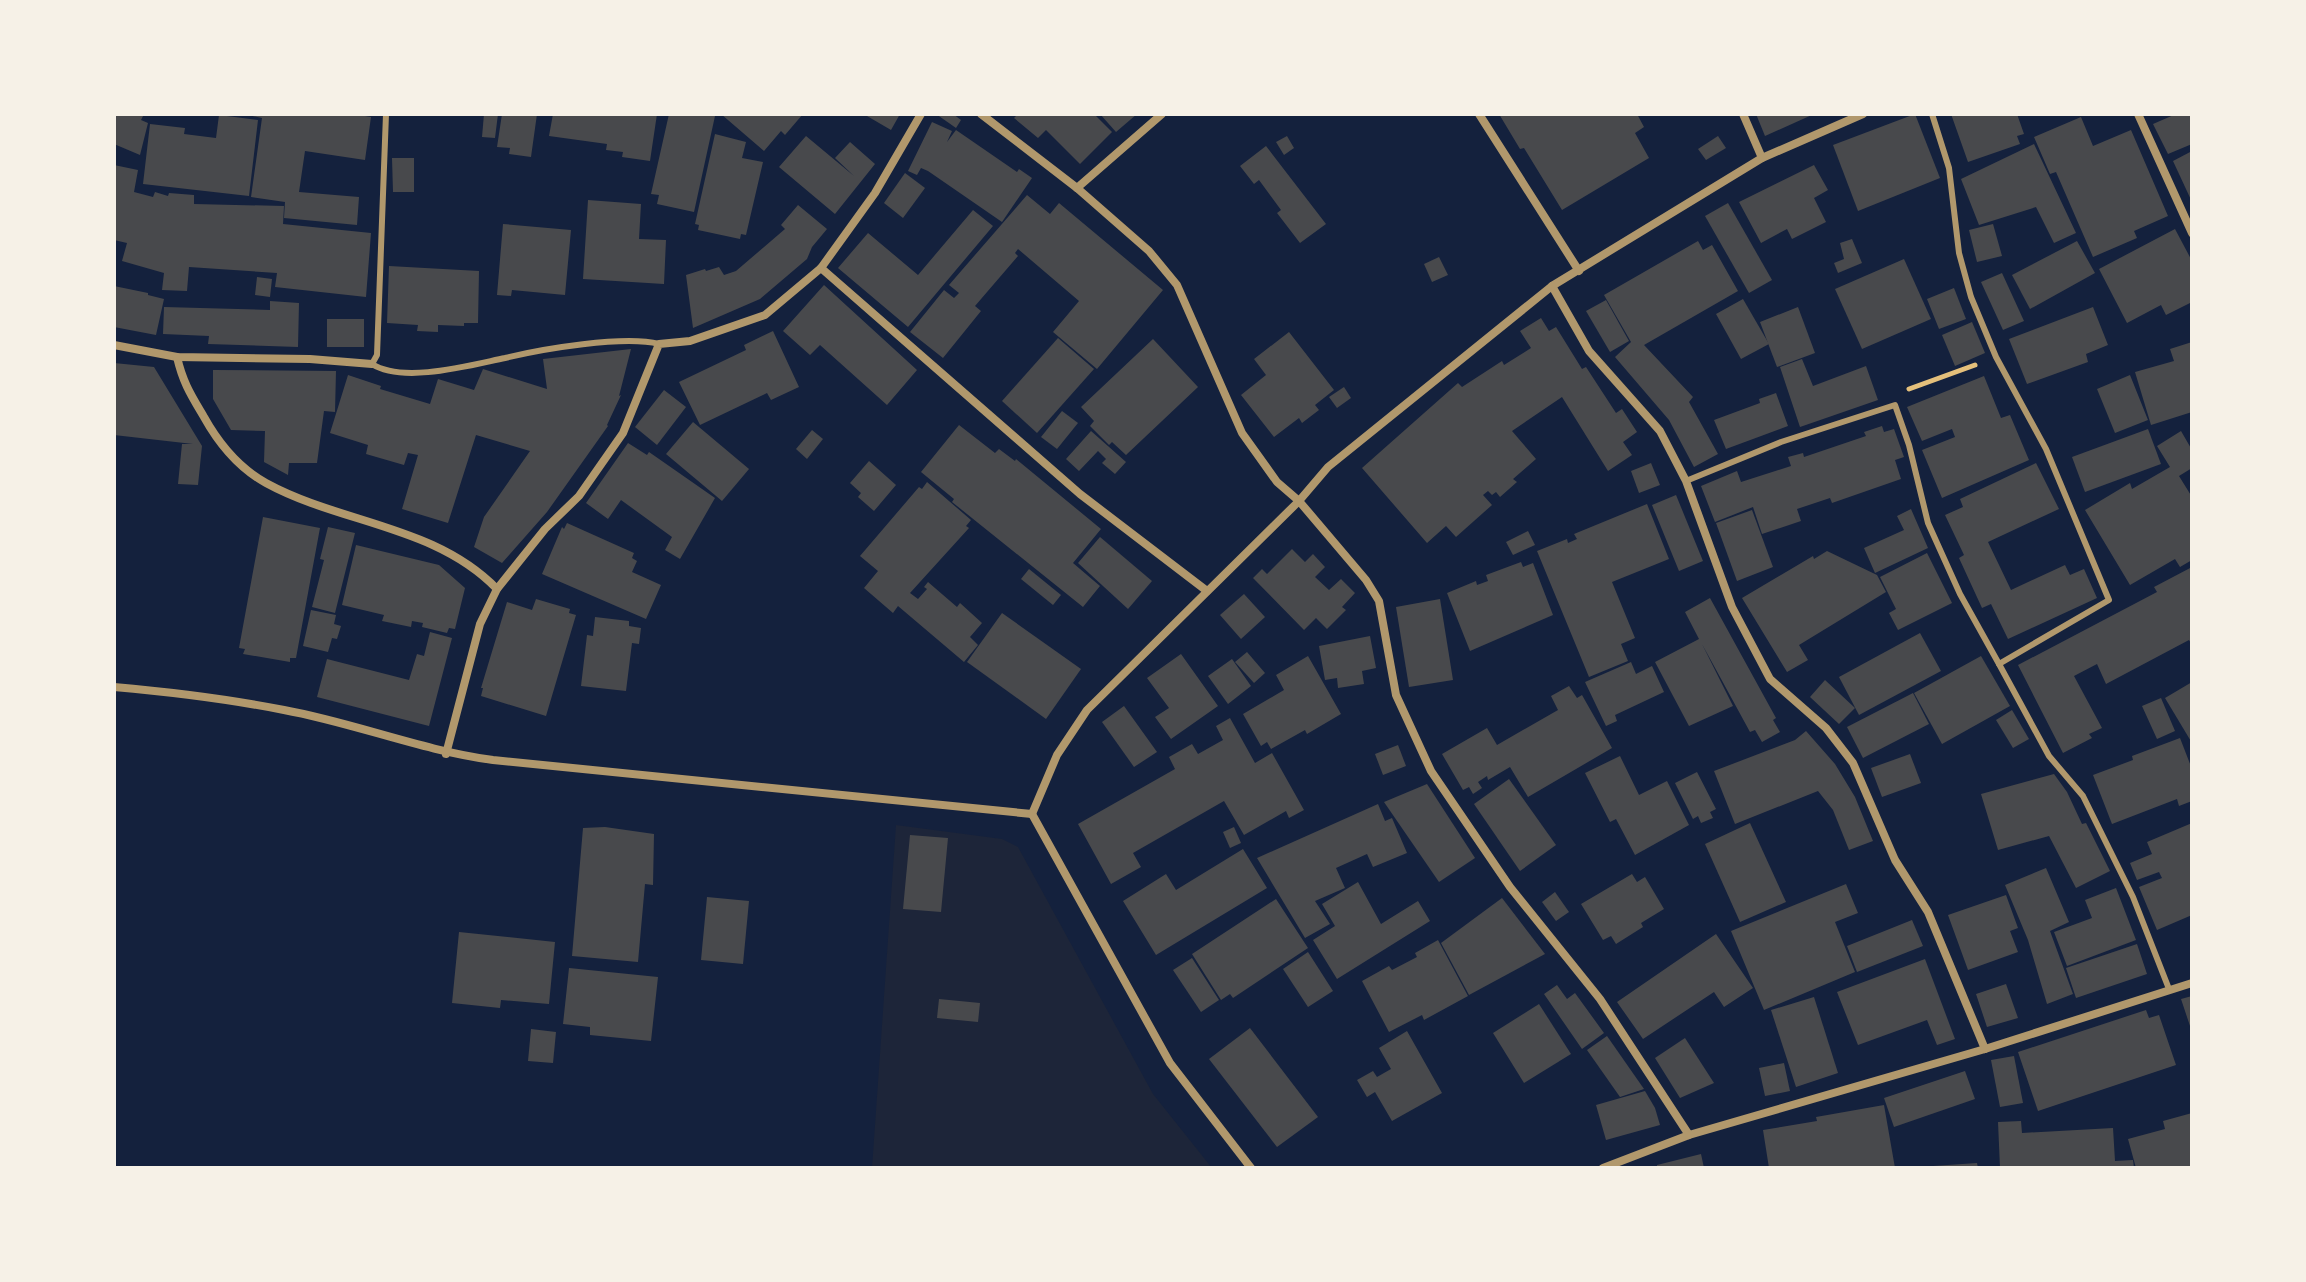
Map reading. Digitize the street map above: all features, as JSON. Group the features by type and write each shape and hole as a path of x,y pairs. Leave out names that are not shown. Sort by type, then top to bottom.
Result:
{"street":[{"path":"446,754 480,624 497,589 545,529 579,496 623,433 659,344 690,341 765,315 821,268 875,193 921,114"},
{"path":"981,114 1077,188 1149,251 1177,285 1242,433 1277,482 1299,501 1366,580 1379,601 1396,695 1431,771 1510,887 1600,999 1689,1135"},
{"path":"1077,188 1162,114"},
{"path":"1479,114 1579,271"},
{"path":"1743,114 1762,158"},
{"path":"1032,814 1057,755 1087,710 1299,501 1328,467 1552,286 1762,158 1863,114"},
{"path":"2138,114 2192,233"},
{"path":"821,268 1080,494 1207,591"},
{"path":"1552,286 1589,351 1660,431 1686,481 1732,607 1770,679 1826,728 1853,763 1895,860 1928,912 1985,1049"},
{"path":"114,345 177,357 310,359 372,364"},
{"path":"177,357 182,381 218,441 241,465 264,482 415,537 470,565 497,589"},
{"path":"114,687 172,692 286,710 446,754 1032,814"},
{"path":"1032,814 1170,1063 1251,1168"},
{"path":"1603,1168 1689,1135 1985,1049 2192,983"}],"lane":[{"path":"386,114 377,355 372,364 383,371 449,371 509,357 591,345 647,341 659,344"},
{"path":"1932,114 1949,168 1959,253 1971,297 1996,357 2046,449 2109,600 1999,664"},
{"path":"1686,481 1781,442 1895,405 1909,445 1928,523 1960,594 2049,756 2083,796 2133,897 2169,989"}],"path":[{"path":"1895,405 1910,387 1996,357"}],"shaded area":[{"path":"896,825 1002,839 1018,847 1153,1094 1212,1168 872,1168"}],"building":[{"path":"114,114 144,114 141,120 148,123 140,155 114,144"},
{"path":"243,114 353,114 371,117 365,160 305,151 299,192 359,197 357,225 284,218 285,202 251,197 262,118"},
{"path":"484,114 498,114 495,138 482,137"},
{"path":"502,114 537,114 531,157 509,154 510,148 497,147"},
{"path":"553,114 657,114 650,161 622,157 623,152 606,150 607,144 549,136"},
{"path":"669,114 715,116 694,212 657,204 659,195 651,194"},
{"path":"721,114 803,114 785,135 781,131 764,151"},
{"path":"868,114 900,114 891,130"},
{"path":"936,114 953,114 961,120 956,128"},
{"path":"1018,114 1094,114 1112,132 1080,164 1046,130 1038,138 1014,118"},
{"path":"1100,114 1137,114 1116,132"},
{"path":"1499,114 1637,114 1644,127 1635,133 1649,158 1562,210"},
{"path":"1756,114 1814,114 1765,136"},
{"path":"1915,114 1940,178 1858,211 1833,145"},
{"path":"1951,114 2017,114 2024,134 2017,136 2020,144 1968,162"},
{"path":"2176,114 2192,114 2192,144 2168,154 2153,124"},
{"path":"219,115 258,120 249,196 143,184 150,124 185,128 184,134 216,138"},
{"path":"2081,117 2093,146 2131,130 2168,216 2134,231 2137,238 2093,257 2056,172 2050,174 2034,137"},
{"path":"932,122 952,131 947,142 956,130 1017,172 1019,169 1032,178 1002,222 928,171 921,168 917,175 908,171"},
{"path":"715,134 746,142 742,158 763,162 746,235 741,234 740,239 698,230 699,225 695,224"},
{"path":"806,136 854,176 835,158 850,142 875,164 835,214 779,167"},
{"path":"1287,136 1294,148 1284,155 1276,142"},
{"path":"1718,136 1726,148 1706,160 1698,149"},
{"path":"2034,144 2076,233 2054,243 2036,207 1979,225 1961,179"},
{"path":"1266,146 1326,224 1300,243 1277,213 1281,210 1259,180 1254,184 1240,166"},
{"path":"2192,151 2192,202 2173,161"},
{"path":"392,158 414,158 414,192 393,192"},
{"path":"114,165 138,170 134,192 153,197 155,192 168,196 169,193 194,195 194,204 284,206 283,224 371,233 366,297 275,287 277,273 189,267 187,291 162,290 164,273 122,261 127,243 114,240"},
{"path":"1814,165 1828,190 1814,198 1826,222 1792,239 1787,229 1761,243 1739,202"},
{"path":"905,173 925,188 903,218 884,203"},
{"path":"1027,195 1050,214 1059,203 1163,290 1097,369 1053,332 1079,301 1018,249 1015,253 1018,256 975,306 981,311 943,358 910,332 944,290 954,298 959,293 949,285"},
{"path":"588,200 641,204 639,239 666,240 664,284 583,279"},
{"path":"1728,203 1772,280 1749,293 1705,216"},
{"path":"798,205 827,229 812,247 807,259 760,299 693,328 686,275 719,267 724,275 736,271 785,229 781,225"},
{"path":"973,210 993,226 908,327 838,268 868,233 918,275"},
{"path":"503,224 571,230 565,295 512,290 511,296 497,295"},
{"path":"1993,224 2002,256 1977,262 1969,230"},
{"path":"2175,229 2192,261 2192,302 2166,315 2161,305 2127,323 2099,269"},
{"path":"1852,239 1862,263 1838,273 1834,263 1844,259 1840,243"},
{"path":"1698,241 1703,250 1712,245 1738,291 1644,345 1693,397 1689,402 1718,454 1694,467 1669,420 1615,357 1631,342 1604,295"},
{"path":"2077,241 2095,273 2030,309 2012,275"},
{"path":"1439,257 1448,275 1432,282 1424,264"},
{"path":"1904,259 1931,319 1862,349 1835,289"},
{"path":"389,266 479,271 478,323 438,325 438,332 417,331 418,325 387,323"},
{"path":"2002,273 2024,321 2003,330 1981,282"},
{"path":"257,277 272,279 270,297 255,295"},
{"path":"824,285 917,370 887,405 820,345 810,355 783,331"},
{"path":"114,286 164,299 156,335 114,327"},
{"path":"1954,288 1966,319 1939,329 1927,299"},
{"path":"1743,299 1769,344 1741,359 1716,314"},
{"path":"1606,300 1629,341 1610,352 1586,311"},
{"path":"270,301 299,303 298,347 208,344 209,336 163,334 164,307 270,310"},
{"path":"1798,307 1815,353 1777,367 1760,322"},
{"path":"2093,307 2108,345 2086,354 2088,362 2027,384 2009,339"},
{"path":"1541,318 1549,331 1556,327 1582,369 1586,367 1616,413 1622,409 1637,432 1623,442 1632,455 1608,471 1562,397 1512,431 1536,459 1513,479 1517,482 1500,497 1496,492 1492,495 1488,491 1483,495 1492,505 1456,537 1446,526 1427,543 1362,468 1458,383 1462,387 1502,361 1504,365 1531,348 1520,331"},
{"path":"327,319 364,319 364,347 327,347"},
{"path":"1972,322 1985,353 1955,366 1942,335"},
{"path":"773,331 799,387 771,400 767,393 700,425 679,382 746,350 744,345"},
{"path":"1289,332 1334,390 1315,405 1319,410 1302,423 1299,418 1274,437 1241,395 1266,375 1254,359"},
{"path":"1058,338 1094,369 1037,433 1002,401"},
{"path":"1153,339 1198,387 1126,455 1112,442 1109,445 1090,426 1094,421 1081,407"},
{"path":"2192,342 2192,412 2151,425 2135,372 2174,361 2170,349"},
{"path":"631,349 621,395 608,426 547,512 502,563 474,547 484,517 530,451 476,435 448,523 402,509 418,455 408,453 404,465 366,454 368,445 330,433 348,375 381,386 380,389 430,404 438,379 474,390 483,369 547,389 543,359"},
{"path":"1802,359 1813,386 1866,366 1878,400 1800,427 1780,367"},
{"path":"114,363 154,367 202,446 198,485 178,484 182,444 193,444 114,435"},
{"path":"213,370 336,371 335,412 324,411 317,463 289,463 288,475 264,462 265,431 231,430 213,399"},
{"path":"2130,375 2148,420 2115,433 2097,389"},
{"path":"1984,376 2001,418 2010,415 2029,460 1942,498 1922,450 1955,437 1952,429 1922,441 1907,407"},
{"path":"1344,387 1351,398 1337,408 1329,397"},
{"path":"664,390 686,407 657,445 635,427"},
{"path":"1776,393 1788,426 1726,449 1714,420 1760,403 1759,399"},
{"path":"1062,411 1078,423 1057,449 1041,437"},
{"path":"693,422 749,469 722,501 666,454"},
{"path":"959,425 995,453 999,449 1016,459 1101,529 1073,563 1100,586 1083,607 952,502 954,499 921,472"},
{"path":"1882,426 1884,432 1894,429 1904,457 1895,460 1901,479 1832,503 1830,498 1797,509 1801,521 1762,534 1753,507 1715,522 1701,486 1737,471 1741,482 1791,466 1788,457 1803,453 1804,457 1866,436 1864,432"},
{"path":"2148,429 2161,464 2085,492 2072,457"},
{"path":"812,430 823,439 807,459 796,449"},
{"path":"1091,431 1126,462 1115,474 1102,463 1106,459 1098,451 1079,471 1066,459"},
{"path":"2181,431 2192,450 2192,468 2179,476 2192,497 2192,560 2180,567 2175,559 2130,585 2085,510 2130,483 2132,489 2170,467 2157,446"},
{"path":"628,443 647,455 649,452 715,498 680,559 665,550 672,537 621,500 608,519 586,503"},
{"path":"869,461 896,485 874,511 858,497 861,493 850,483"},
{"path":"1651,463 1660,485 1639,493 1631,471"},
{"path":"2036,463 2059,509 1988,542 2011,590 2065,565 2070,575 2084,569 2097,598 2008,639 1991,604 1982,608 1959,558 1964,555 1945,515 1963,507 1960,499"},
{"path":"927,482 971,520 966,526 969,528 910,593 918,599 927,589 924,587 928,582 957,607 960,603 982,623 970,637 978,645 964,662 898,606 893,613 864,588 878,571 860,556 919,487 922,489"},
{"path":"1676,495 1703,561 1679,571 1652,505"},
{"path":"1647,504 1669,559 1612,582 1635,638 1621,644 1628,661 1589,677 1537,551 1567,539 1568,543 1577,539 1574,534"},
{"path":"1911,509 1928,548 1875,573 1864,548 1904,530 1897,516"},
{"path":"1752,510 1773,567 1737,581 1716,523"},
{"path":"263,517 320,528 296,658 290,658 290,662 243,654 245,649 239,648"},
{"path":"567,523 634,553 632,558 637,561 632,572 661,585 646,619 542,574 562,527 564,529"},
{"path":"328,527 355,533 335,613 312,607 324,560 320,559"},
{"path":"1528,531 1535,545 1513,555 1506,542"},
{"path":"1100,537 1152,581 1128,609 1078,563"},
{"path":"356,545 439,565 465,588 455,629 449,628 447,633 422,627 423,623 412,621 411,627 382,621 384,615 342,605"},
{"path":"1292,549 1305,562 1313,554 1325,567 1315,577 1329,590 1341,579 1355,593 1342,607 1346,610 1327,629 1316,618 1304,630 1253,578 1262,569 1267,574"},
{"path":"1827,551 1877,575 1886,592 1799,645 1808,660 1787,672 1742,598"},
{"path":"1927,553 1952,603 1898,630 1889,613 1896,609 1880,577"},
{"path":"1521,562 1523,567 1533,563 1553,615 1470,651 1447,593 1476,581 1477,585 1488,581 1486,575"},
{"path":"2192,567 2192,645 2189,640 2106,684 2097,664 2074,676 2102,728 2089,734 2092,738 2063,753 2018,665 2157,592 2154,587"},
{"path":"1029,569 1061,595 1053,605 1021,579"},
{"path":"1244,594 1265,617 1241,639 1220,615"},
{"path":"1710,598 1776,718 1773,720 1780,732 1762,742 1755,730 1750,732 1702,644 1733,706 1689,726 1655,662 1699,639 1685,612"},
{"path":"536,599 570,609 569,613 576,615 546,716 481,696 507,602 532,610"},
{"path":"1440,599 1453,680 1409,687 1396,607"},
{"path":"311,610 336,615 334,624 341,626 337,639 332,638 328,652 303,646"},
{"path":"1002,613 1081,669 1046,719 967,662"},
{"path":"595,617 629,621 629,626 641,628 639,644 632,643 626,691 581,686 587,635 593,636"},
{"path":"430,632 452,638 429,726 317,697 327,659 409,680 417,654 424,656"},
{"path":"1920,633 1941,671 1859,715 1839,677"},
{"path":"1370,636 1376,668 1362,671 1364,684 1338,688 1337,678 1325,680 1319,646"},
{"path":"1247,652 1265,673 1254,683 1235,662"},
{"path":"1181,654 1218,706 1171,739 1155,717 1169,708 1147,678"},
{"path":"1308,656 1341,714 1307,734 1305,730 1271,749 1267,742 1261,746 1243,714 1284,690 1276,675"},
{"path":"1981,656 2010,706 1942,744 1914,693"},
{"path":"1232,659 1251,686 1228,704 1208,676"},
{"path":"1631,662 1636,674 1652,666 1664,692 1615,715 1617,721 1606,726 1585,682"},
{"path":"1825,680 1855,708 1839,724 1810,697"},
{"path":"2192,682 2192,743 2165,698"},
{"path":"1569,686 1577,698 1582,695 1612,748 1528,797 1510,767 1488,780 1487,776 1478,782 1482,788 1473,794 1469,787 1463,790 1442,754 1487,728 1497,745 1558,710 1551,696"},
{"path":"1913,693 1929,724 1863,758 1847,727"},
{"path":"2161,698 2175,731 2157,739 2142,706"},
{"path":"1124,706 1157,752 1134,767 1102,722"},
{"path":"2012,710 2029,739 2013,748 1996,720"},
{"path":"1230,718 1255,763 1272,753 1304,810 1289,818 1286,811 1244,835 1224,801 1133,853 1141,867 1111,884 1078,824 1175,769 1169,757 1192,744 1198,754 1223,740 1216,726"},
{"path":"1806,731 1835,764 1855,797 1873,841 1849,850 1833,810 1818,791 1735,824 1714,771 1795,740"},
{"path":"2180,738 2192,769 2192,801 2179,806 2177,799 2112,824 2093,775"},
{"path":"1398,745 1406,766 1383,775 1375,754"},
{"path":"1910,754 1921,783 1882,797 1871,768"},
{"path":"1620,756 1639,795 1667,781 1689,825 1635,855 1616,819 1610,822 1585,773"},
{"path":"1697,772 1716,809 1710,812 1713,818 1701,823 1698,816 1693,819 1675,783"},
{"path":"2054,774 2067,792 2082,824 2086,823 2110,871 2076,888 2049,836 1998,850 1981,794"},
{"path":"1509,779 1556,845 1520,871 1474,804"},
{"path":"1427,784 1475,858 1439,882 1384,802"},
{"path":"1378,804 1385,821 1392,818 1407,853 1373,867 1367,854 1336,868 1345,888 1315,901 1330,924 1305,938 1257,858"},
{"path":"1750,823 1786,902 1740,922 1705,844"},
{"path":"2192,823 2192,915 2157,930 2139,887 2162,878 2159,872 2137,880 2130,863 2152,854 2147,842"},
{"path":"605,827 654,834 653,885 645,884 638,962 572,956 583,828"},
{"path":"1234,827 1241,843 1230,848 1223,832"},
{"path":"910,835 948,838 941,912 903,909"},
{"path":"1243,849 1267,888 1156,955 1123,901 1166,874 1176,890"},
{"path":"2046,868 2069,922 2050,931 2073,994 2047,1004 2028,940 2005,885"},
{"path":"1632,874 1637,882 1645,877 1664,909 1616,944 1611,936 1603,940 1581,904"},
{"path":"1358,882 1381,924 1418,901 1430,921 1337,979 1313,940 1335,926 1322,904"},
{"path":"1846,884 1858,913 1835,922 1855,972 1764,1010 1731,931"},
{"path":"2116,888 2136,940 2067,966 2054,932 2092,918 2085,900"},
{"path":"1555,892 1569,912 1556,921 1542,902"},
{"path":"2006,895 2018,928 2010,931 2018,952 1968,970 1948,915"},
{"path":"707,897 749,901 743,964 701,960"},
{"path":"1502,898 1545,954 1469,995 1441,943"},
{"path":"1276,899 1308,948 1233,998 1230,994 1221,1000 1192,954"},
{"path":"1912,920 1923,946 1857,972 1847,946"},
{"path":"459,932 555,942 549,1004 501,1000 500,1008 452,1003"},
{"path":"1716,934 1753,988 1724,1007 1714,992 1643,1039 1617,1002"},
{"path":"1438,940 1468,996 1424,1020 1422,1015 1389,1032 1362,981 1389,966 1392,970 1417,957 1415,953"},
{"path":"2137,944 2147,974 2076,998 2066,968"},
{"path":"1308,952 1333,991 1308,1007 1283,969"},
{"path":"1192,958 1219,1000 1201,1012 1173,970"},
{"path":"1925,959 1955,1039 1937,1045 1927,1020 1858,1045 1837,992"},
{"path":"569,968 658,977 651,1041 590,1035 590,1027 563,1024"},
{"path":"2006,984 2018,1018 1987,1027 1976,994"},
{"path":"1557,985 1567,999 1575,993 1604,1033 1582,1049 1544,994"},
{"path":"2192,996 2192,1029 2191,1029 2181,999"},
{"path":"1814,997 1838,1073 1796,1087 1771,1010"},
{"path":"939,999 980,1003 978,1022 937,1018"},
{"path":"1539,1004 1571,1054 1524,1083 1493,1033"},
{"path":"2146,1010 2149,1018 2159,1015 2176,1065 2038,1111 2018,1052"},
{"path":"1250,1028 1318,1117 1277,1147 1209,1059"},
{"path":"531,1029 556,1032 553,1063 528,1061"},
{"path":"1407,1031 1442,1093 1392,1121 1375,1092 1367,1097 1357,1080 1373,1071 1377,1077 1391,1069 1379,1048"},
{"path":"1607,1036 1644,1089 1620,1097 1587,1050"},
{"path":"1685,1038 1714,1083 1680,1098 1655,1058"},
{"path":"2014,1056 2023,1103 2000,1107 1991,1060"},
{"path":"1784,1063 1790,1091 1765,1096 1759,1068"},
{"path":"1965,1071 1975,1099 1894,1127 1884,1098"},
{"path":"1645,1091 1660,1125 1606,1140 1596,1105"},
{"path":"1884,1105 1895,1168 1769,1168 1763,1130"},
{"path":"2192,1113 2192,1168 2136,1168 2128,1139 2165,1129 2163,1121"},
{"path":"2021,1121 2022,1133 2113,1128 2115,1161 2133,1160 2134,1168 2000,1168 1998,1122"},
{"path":"1701,1154 1704,1168 1657,1168 1657,1165"},
{"path":"1977,1163 1978,1168 1933,1168 1933,1166"}]}
